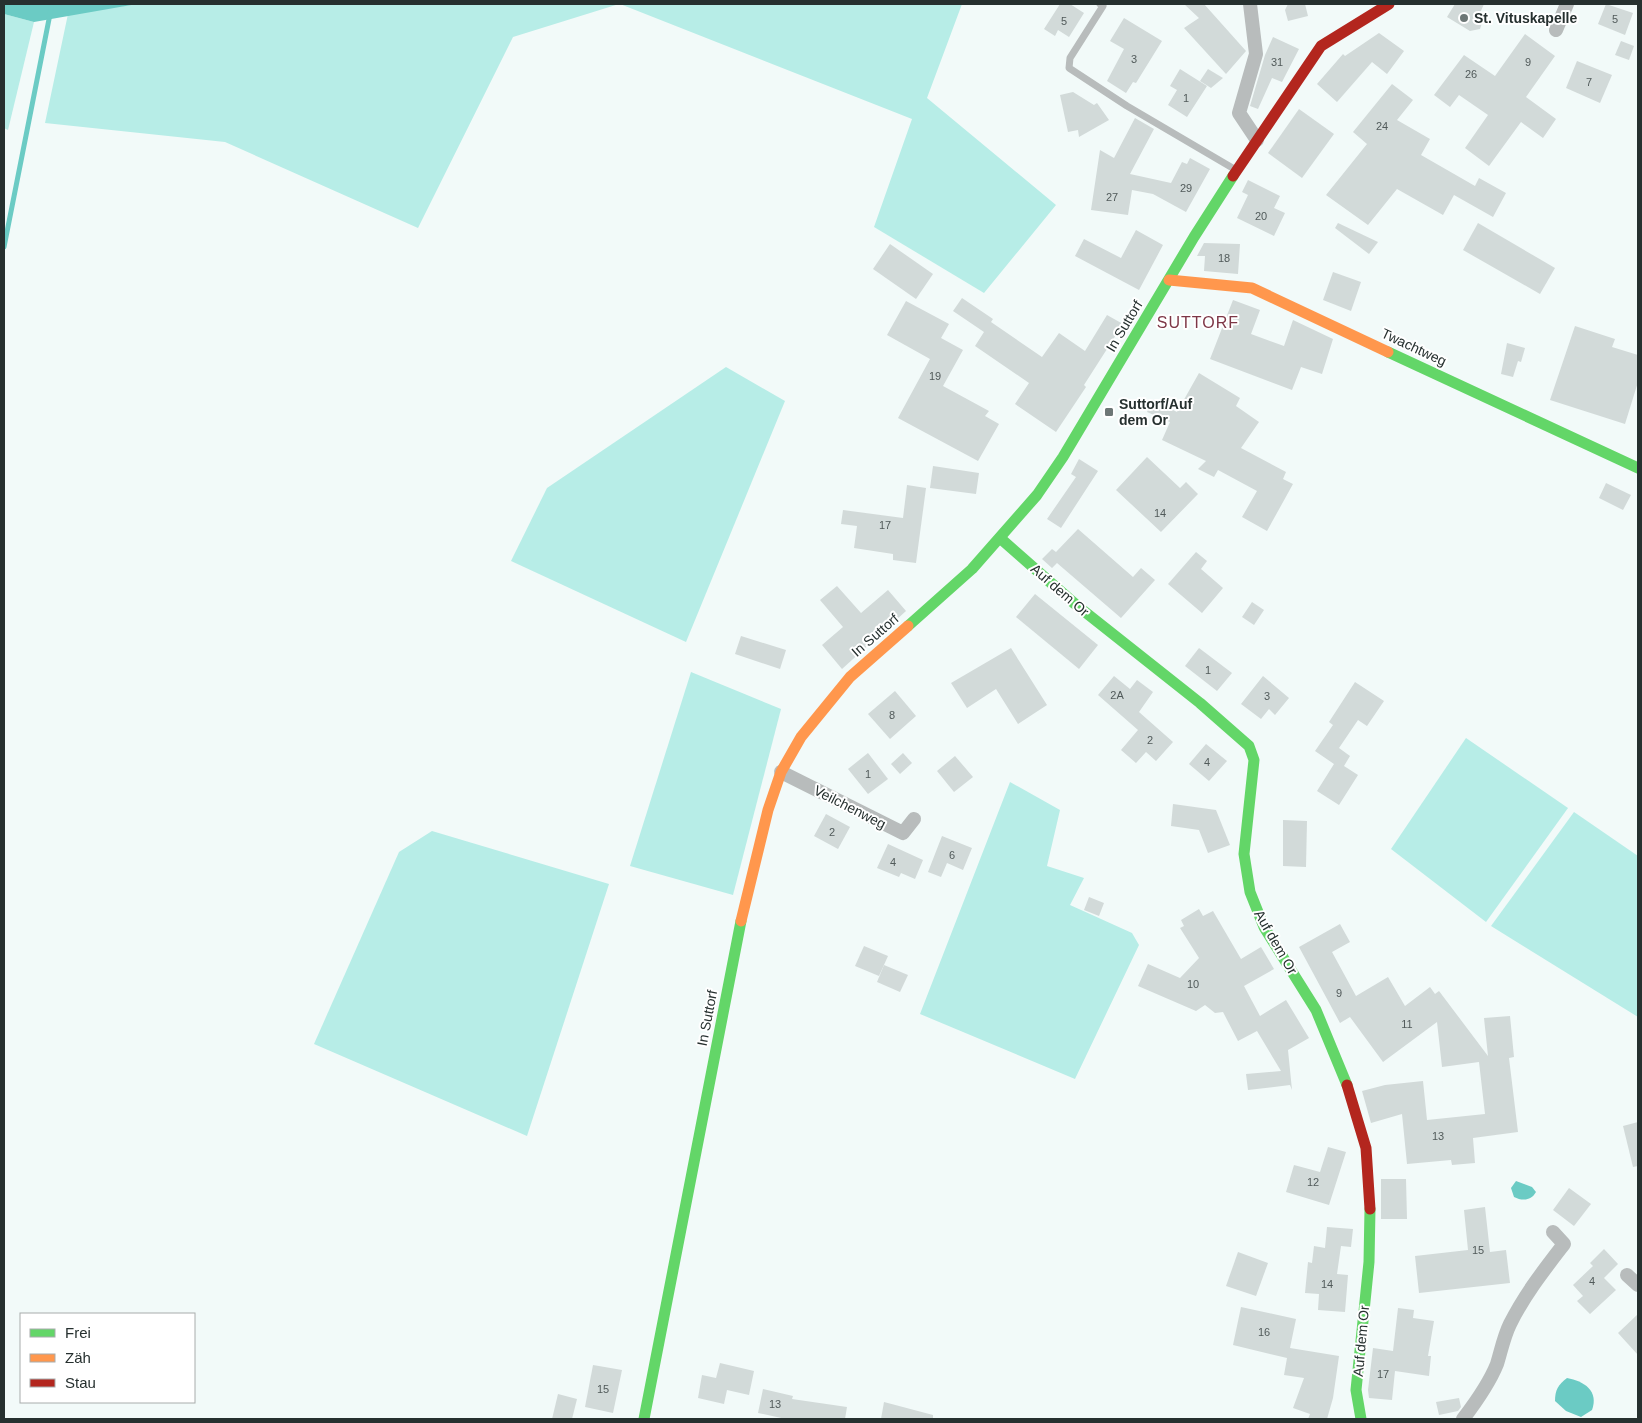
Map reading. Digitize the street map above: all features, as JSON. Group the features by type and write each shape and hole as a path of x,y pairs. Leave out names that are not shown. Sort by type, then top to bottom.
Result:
{"main road":[{"name":"In Suttorf","path":"644,1419 744,908 768,810 781,772 801,737 850,677 972,569 1037,495 1063,457 1237,170 1322,46 1388,4"},
{"name":"Twachtweg","path":"1169,280 1252,288 1638,468"},
{"name":"Auf dem Or","path":"1000,538 1074,604 1200,703 1250,746 1254,760 1244,854 1250,892 1264,927 1316,1010 1349,1089 1366,1148 1370,1188 1369,1262 1356,1390 1361,1419"}],"street":[{"path":"1250,4 1256,54 1239,112 1257,140"},
{"path":"1556,30 1567,4"},
{"name":"Veilchenweg","path":"781,772 902,834 914,819"},
{"path":"1463,1419 1479,1399 1496,1366 1509,1326 1520,1304 1536,1279 1564,1244 1553,1232"},
{"path":"1627,1275 1638,1285"}],"lane":[{"path":"1100,4 1103,6 1070,58 1069,68 1127,106 1237,170"}],"shaded area":[{"path":"4,4 137,4 34,22 4,14"},
{"path":"137,4 619,4 513,37 418,228 225,142 45,123 68,14"},
{"path":"620,4 962,4 927,98 1056,205 984,293 874,227 912,119"},
{"path":"4,14 34,22 8,130 4,128"},
{"path":"726,367 785,401 686,642 511,561 547,488"},
{"path":"691,672 781,709 733,895 630,866"},
{"path":"1466,738 1568,808 1486,922 1391,849"},
{"path":"1010,782 1060,810 1047,866 1084,878 1070,905 1132,933 1139,945 1075,1079 920,1014"},
{"path":"1574,812 1638,856 1638,1017 1491,926"},
{"path":"432,831 609,884 527,1136 314,1044 399,852"},
{"path":"1516,1181 1532,1187 1536,1192 1532,1197 1526,1199 1514,1197 1511,1188"},
{"path":"1567,1378 1584,1384 1592,1392 1594,1403 1592,1410 1581,1417 1566,1411 1555,1401 1558,1388"}],"building":[{"path":"1060,4 1070,4 1084,13 1069,37 1058,30 1055,36 1044,29"},
{"path":"1184,4 1204,4 1246,51 1226,74 1184,28 1199,18"},
{"path":"1288,4 1305,4 1308,16 1288,21 1285,10"},
{"name":"St. Vituskapelle","path":"1455,4 1484,4 1480,13 1482,23 1480,29 1470,31 1447,17"},
{"path":"1606,4 1633,13 1625,35 1598,24"},
{"path":"1124,18 1162,41 1136,83 1133,82 1126,93 1107,81 1124,49 1110,41"},
{"path":"1379,33 1404,51 1387,74 1372,62 1337,102 1317,84 1343,54 1345,56"},
{"path":"1525,34 1555,56 1526,97 1556,119 1543,138 1521,122 1489,166 1465,148 1488,115 1459,95 1450,107 1434,95 1464,55 1495,76"},
{"path":"1273,37 1299,49 1282,82 1272,78 1258,109 1250,106 1265,55"},
{"path":"1621,41 1634,46 1629,60 1615,55"},
{"path":"1577,61 1612,75 1600,103 1566,88"},
{"path":"1180,69 1207,86 1187,117 1168,105 1177,90 1170,86"},
{"path":"1208,69 1223,78 1211,88 1200,81"},
{"path":"1392,84 1413,100 1397,120 1430,139 1421,155 1475,186 1479,178 1506,193 1493,217 1454,195 1443,215 1397,189 1368,225 1326,195 1367,144 1353,132"},
{"path":"1073,92 1094,105 1097,103 1109,120 1079,137 1078,130 1068,132 1060,95"},
{"path":"1299,109 1334,134 1302,178 1268,153"},
{"path":"1135,118 1154,129 1130,174 1171,183 1182,162 1187,164 1190,158 1210,169 1186,212 1153,194 1132,190 1128,215 1091,210 1100,150 1114,158"},
{"path":"1248,180 1280,196 1274,208 1285,213 1274,236 1237,218 1248,195 1242,192"},
{"path":"1338,223 1378,242 1369,254 1335,228"},
{"path":"1478,223 1555,268 1540,294 1463,250"},
{"path":"1136,230 1163,245 1139,290 1075,256 1084,239 1121,258"},
{"path":"1204,243 1240,244 1238,274 1204,271 1205,256 1197,256"},
{"path":"890,244 933,274 916,299 873,269"},
{"path":"1333,272 1361,282 1351,311 1323,300"},
{"path":"962,298 993,319 991,322 1042,357 1059,333 1085,351 1107,315 1123,324 1084,385 1086,387 1056,432 1015,404 1029,383 975,346 984,332 953,311"},
{"path":"1233,300 1260,310 1251,334 1284,346 1293,320 1333,339 1322,374 1301,367 1292,390 1210,359"},
{"path":"906,301 949,324 941,338 963,350 943,386 989,411 985,416 999,424 978,461 898,418 930,359 887,335"},
{"path":"1575,326 1615,339 1612,347 1638,355 1638,382 1625,424 1550,400"},
{"path":"1507,343 1525,348 1521,362 1518,361 1513,377 1501,374"},
{"path":"1199,373 1240,398 1236,406 1259,422 1241,448 1286,472 1283,479 1293,484 1267,531 1242,517 1257,491 1218,470 1214,477 1198,469 1206,461 1162,440 1170,422 1147,412 1153,400 1177,412"},
{"path":"1147,457 1180,488 1186,482 1198,494 1161,532 1116,490"},
{"path":"1079,459 1098,471 1061,528 1047,519 1076,477 1071,474"},
{"path":"933,466 979,473 976,494 930,488"},
{"path":"1606,483 1631,495 1623,510 1599,498"},
{"path":"907,485 926,488 916,563 893,560 893,554 854,548 857,526 841,524 843,510 903,518"},
{"path":"1078,529 1133,577 1141,568 1155,580 1121,618 1057,563 1052,568 1042,559 1052,549 1056,552"},
{"path":"1196,552 1207,561 1201,569 1223,588 1202,613 1168,584"},
{"path":"837,586 861,613 888,590 906,611 842,669 822,645 843,627 820,600"},
{"path":"1035,594 1098,645 1079,669 1016,617"},
{"path":"1252,602 1264,610 1254,625 1242,617"},
{"path":"741,636 786,650 780,669 735,654"},
{"path":"1011,648 1047,705 1018,724 996,689 967,708 951,683"},
{"path":"1199,648 1232,673 1217,691 1185,666"},
{"path":"1114,676 1130,689 1137,680 1153,692 1139,712 1173,742 1156,761 1146,752 1136,763 1121,750 1138,730 1098,695"},
{"path":"1263,676 1289,698 1275,715 1269,709 1261,719 1241,704"},
{"path":"1355,682 1384,701 1367,726 1358,720 1339,748 1350,756 1344,766 1358,775 1339,805 1317,791 1334,764 1315,751 1333,725 1329,722"},
{"path":"895,691 916,716 890,739 868,714"},
{"path":"1206,744 1227,761 1209,781 1189,764"},
{"path":"868,753 888,779 868,794 848,769"},
{"path":"903,753 912,763 900,774 891,764"},
{"path":"955,756 973,777 954,792 937,771"},
{"path":"1173,804 1216,810 1230,845 1208,853 1199,830 1171,826"},
{"path":"826,814 850,827 838,849 814,836"},
{"path":"1283,820 1307,821 1306,867 1283,866"},
{"path":"942,836 972,848 963,870 947,863 941,877 928,872"},
{"path":"888,844 923,860 915,879 901,873 899,877 877,868"},
{"path":"1089,897 1104,903 1099,916 1084,910"},
{"path":"1199,909 1203,916 1213,911 1241,959 1261,947 1274,969 1244,986 1260,1016 1286,1000 1309,1038 1288,1050 1292,1090 1290,1085 1248,1090 1246,1074 1281,1071 1257,1031 1238,1041 1223,1012 1215,1013 1205,1005 1196,1011 1138,986 1148,964 1180,978 1199,958 1180,928 1184,926 1181,920"},
{"path":"1340,924 1350,942 1332,952 1356,996 1388,977 1405,1006 1430,987 1435,994 1439,991 1488,1056 1484,1018 1510,1016 1514,1057 1509,1058 1518,1132 1473,1138 1475,1163 1452,1165 1451,1160 1407,1164 1402,1114 1371,1123 1362,1091 1385,1085 1423,1081 1427,1120 1485,1114 1479,1062 1442,1067 1437,1022 1383,1062 1350,1017 1340,1023 1299,947"},
{"path":"864,946 888,956 879,976 855,966"},
{"path":"884,965 908,975 900,992 877,982"},
{"path":"1638,1122 1638,1166 1633,1167 1623,1126"},
{"path":"1328,1147 1346,1152 1329,1205 1286,1192 1294,1165 1320,1172"},
{"path":"1381,1179 1406,1179 1407,1219 1381,1219"},
{"path":"1569,1188 1591,1204 1574,1226 1553,1210"},
{"path":"1485,1207 1490,1252 1506,1250 1510,1283 1419,1293 1415,1256 1468,1250 1464,1210"},
{"path":"1327,1227 1353,1229 1351,1247 1341,1246 1337,1274 1348,1275 1345,1312 1318,1310 1319,1294 1305,1293 1308,1262 1312,1263 1314,1246 1325,1248"},
{"path":"1604,1249 1618,1264 1604,1278 1616,1290 1590,1314 1577,1301 1583,1296 1573,1285 1593,1266 1590,1263"},
{"path":"1238,1252 1268,1263 1256,1296 1226,1286"},
{"path":"1241,1307 1296,1319 1290,1348 1339,1356 1333,1398 1327,1419 1308,1419 1310,1414 1293,1408 1304,1378 1284,1375 1287,1358 1233,1345"},
{"path":"1398,1308 1414,1310 1413,1318 1434,1321 1428,1356 1431,1356 1429,1376 1395,1371 1392,1400 1369,1398 1368,1390 1373,1348 1393,1351"},
{"path":"1638,1314 1638,1355 1618,1333"},
{"path":"720,1363 754,1371 749,1395 727,1390 724,1404 698,1398 702,1375 716,1378"},
{"path":"593,1365 622,1370 613,1413 585,1407"},
{"path":"763,1389 793,1396 792,1399 847,1407 845,1419 786,1419 758,1413"},
{"path":"558,1394 577,1399 572,1419 552,1419"},
{"path":"1459,1398 1461,1407 1458,1411 1439,1415 1436,1402"},
{"path":"884,1402 933,1415 933,1419 881,1419"}],"waterway":[{"path":"4,247 52,4"}],"traffic: fast":[{"path":"908,626 972,569 1037,495 1063,457 1194,237 1233,176"},
{"path":"1388,352 1638,468"},
{"path":"1000,538 1075,604 1200,703 1249,746 1254,760 1244,854 1250,892 1264,927 1316,1010 1347,1085"},
{"path":"644,1419 741,921"},
{"path":"1361,1419 1356,1390 1369,1262 1370,1209"}],"traffic: slow":[{"path":"1169,280 1252,288 1388,352"},
{"path":"741,921 768,810 781,772 801,737 850,677 908,626"}],"traffic: jam":[{"path":"1233,176 1321,46 1389,4"},
{"path":"1347,1085 1366,1148 1370,1209"}],"place":[{"name":"St. Vituskapelle","path":"1464,18"},
{"name":"Suttorf/Auf dem Or","path":"1109,412"}],"district":[{"name":"SUTTORF","path":"1198,322"}]}
